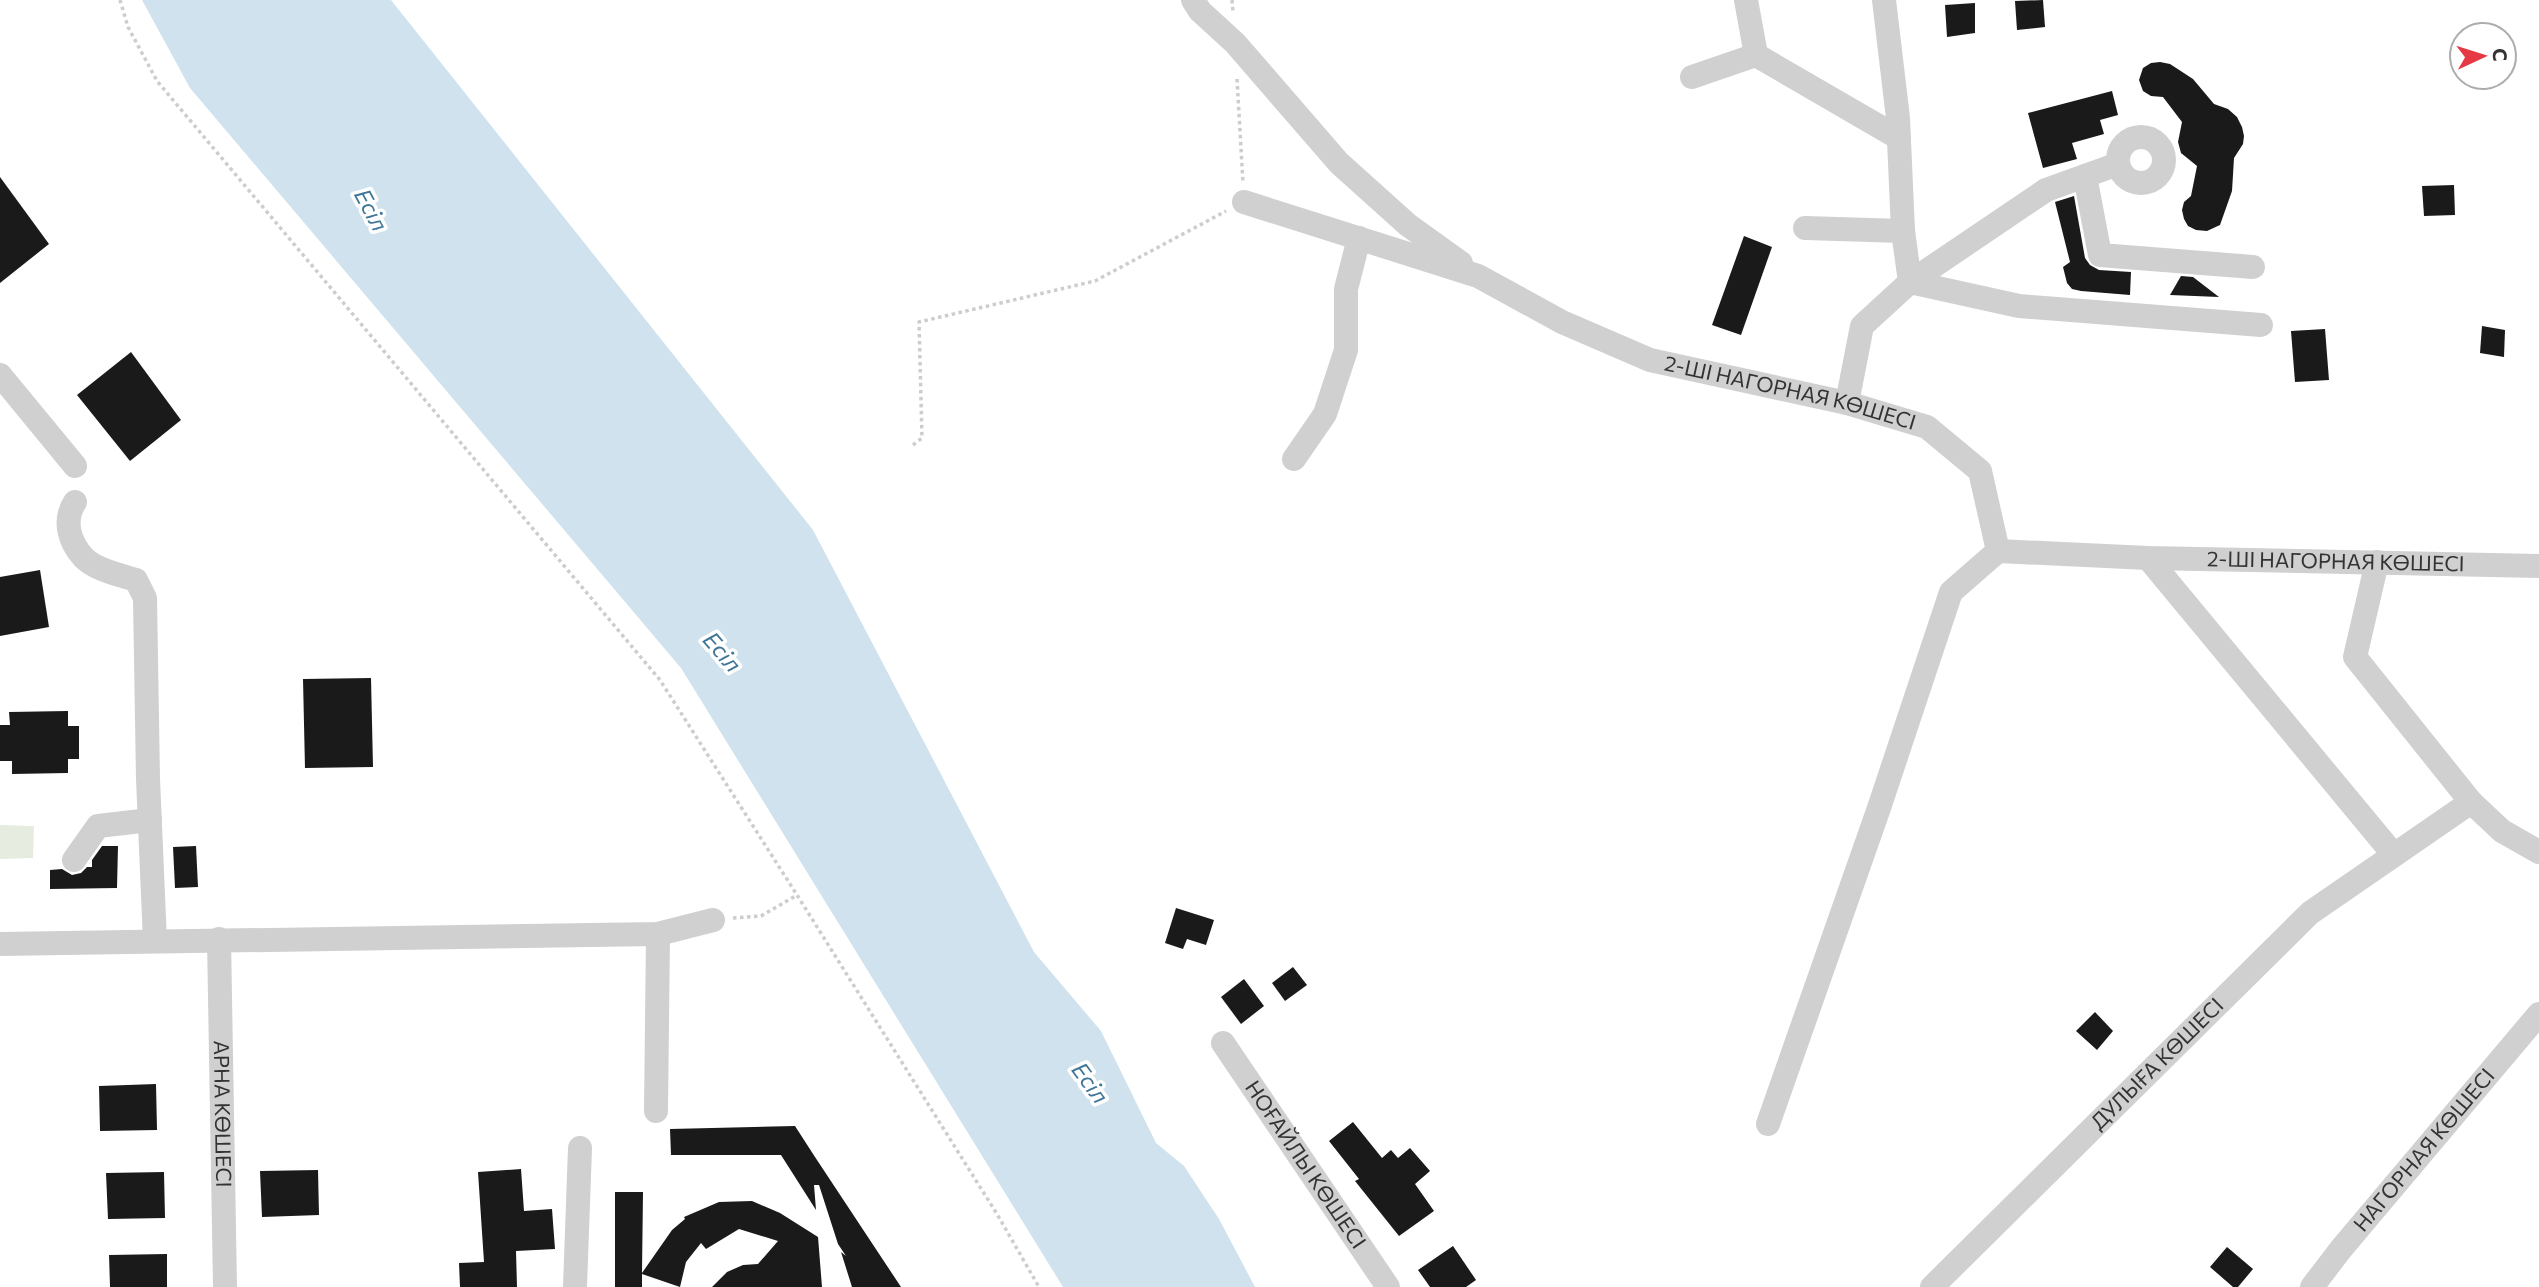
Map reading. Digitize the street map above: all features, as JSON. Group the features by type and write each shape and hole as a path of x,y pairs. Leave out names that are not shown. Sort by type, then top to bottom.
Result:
{"street":[{"path":"1193,0 1200,11 1235,43 1339,163 1408,225 1478,275"},
{"path":"1746,0 1756,55"},
{"path":"1884,0 1899,138 1903,231 1910,282"},
{"path":"1692,77 1756,55 1899,138"},
{"path":"1847,403 1862,327 1910,282 2046,190 2118,164"},
{"path":"2085,176 2101,255 2253,267"},
{"name":"2-ШІ НАГОРНАЯ КӨШЕСІ","path":"1244,202 1478,275 1562,322 1650,360 1847,403 1927,428 1980,471 1998,551 2148,558 2539,566"},
{"path":"1805,228 1903,231"},
{"path":"1294,459 1325,414 1346,350 1346,289 1359,238"},
{"path":"1910,282 2020,306 2261,325"},
{"path":"0,374 75,466"},
{"path":"75,502 69,511 68,533 85,559 113,573 136,580 145,598 155,941"},
{"path":"1768,1124 1879,808 1951,592 1998,551"},
{"path":"2148,558 2394,855"},
{"path":"2376,562 2355,657 2471,802 2502,831 2539,852"},
{"name":"ДУЛЫҒА КӨШЕСІ","path":"1932,1287 2310,913 2471,802"},
{"path":"74,860 98,826 150,820"},
{"path":"0,944 658,934 713,920"},
{"path":"656,1111 658,934"},
{"name":"АРНА КӨШЕСІ","path":"219,939 225,1287"},
{"name":"НАГОРНАЯ КӨШЕСІ","path":"2312,1287 2539,1014"},
{"name":"НОҒАЙЛЫ КӨШЕСІ","path":"1223,1043 1388,1287"},
{"path":"575,1287 580,1148"}],"path":[{"path":"120,0 128,27 157,82 660,680 797,895 1039,1287"},
{"path":"913,445 922,438 919,322 1095,281 1244,202 1232,0"},
{"path":"713,920 761,916 797,895"}],"shaded area":[{"path":"0,825 34,826 33,858 0,859"}],"water":[{"name":"Есіл","path":"142,0 391,0 813,530 1034,952 1101,1031 1156,1143 1184,1166 1219,1219 1255,1287 1063,1287 681,668 190,88"}],"building":[{"path":"2043,0 2045,27 2017,30 2015,1"},
{"path":"1975,3 1975,33 1947,37 1945,5"},
{"path":"2160,62 2170,64 2193,79 2214,104 2228,109 2237,117 2242,127 2243,144 2234,158 2232,191 2220,225 2207,231 2188,226 2184,219 2182,210 2184,202 2191,196 2197,166 2181,153 2178,142 2182,122 2163,97 2151,96 2143,91 2139,80 2143,68"},
{"path":"2112,91 2118,115 2100,120 2104,134 2072,143 2077,159 2043,168 2028,113"},
{"path":"0,177 49,244 0,283"},
{"path":"2454,185 2455,215 2424,216 2422,186"},
{"path":"2074,196 2085,258 2099,270 2131,272 2130,295 2081,291 2072,289 2067,283 2063,267 2070,262 2055,202"},
{"path":"1744,236 1772,247 1741,335 1712,325"},
{"path":"2181,276 2193,277 2219,297 2170,295"},
{"path":"2482,326 2505,330 2504,357 2480,353"},
{"path":"2325,329 2329,380 2295,382 2291,331"},
{"path":"131,352 181,420 130,461 77,395"},
{"path":"40,570 49,627 0,636 0,577"},
{"path":"371,678 373,767 305,768 303,679"},
{"path":"68,711 68,726 79,726 79,759 68,759 68,773 12,774 12,761 0,761 0,725 10,725 9,712"},
{"path":"102,846 118,846 117,888 50,889 50,870 62,869 72,875 81,873 87,867 92,867 92,860"},
{"path":"196,846 198,887 175,888 173,847"},
{"path":"1176,908 1214,920 1206,945 1187,939 1183,949 1165,943"},
{"path":"1293,967 1307,985 1285,1001 1272,983"},
{"path":"1244,979 1264,1006 1241,1024 1221,997"},
{"path":"2095,1012 2113,1031 2097,1050 2076,1031"},
{"path":"156,1084 157,1130 100,1131 99,1086"},
{"path":"1353,1122 1382,1158 1391,1150 1398,1158 1410,1148 1430,1171 1415,1184 1434,1211 1399,1236 1355,1181 1359,1179 1329,1141"},
{"path":"795,1126 901,1287 852,1287 841,1252 846,1256 838,1244 819,1185 814,1185 816,1210 781,1155 671,1155 670,1129"},
{"path":"521,1169 524,1211 552,1209 555,1249 516,1251 517,1287 460,1287 459,1263 484,1262 478,1172"},
{"path":"318,1170 319,1215 262,1217 260,1171"},
{"path":"164,1172 165,1218 108,1219 106,1173"},
{"path":"615,1192 643,1192 642,1273 684,1217 719,1202 752,1201 780,1213 818,1237 822,1287 712,1287 727,1272 743,1265 758,1264 778,1241 739,1229 706,1249 701,1243 686,1262 680,1287 642,1274 642,1287 615,1287"},
{"path":"1453,1246 1476,1280 1466,1287 1430,1287 1418,1270"},
{"path":"2227,1247 2253,1269 2238,1287 2233,1287 2210,1267"},
{"path":"167,1254 167,1287 110,1287 109,1255"}]}
